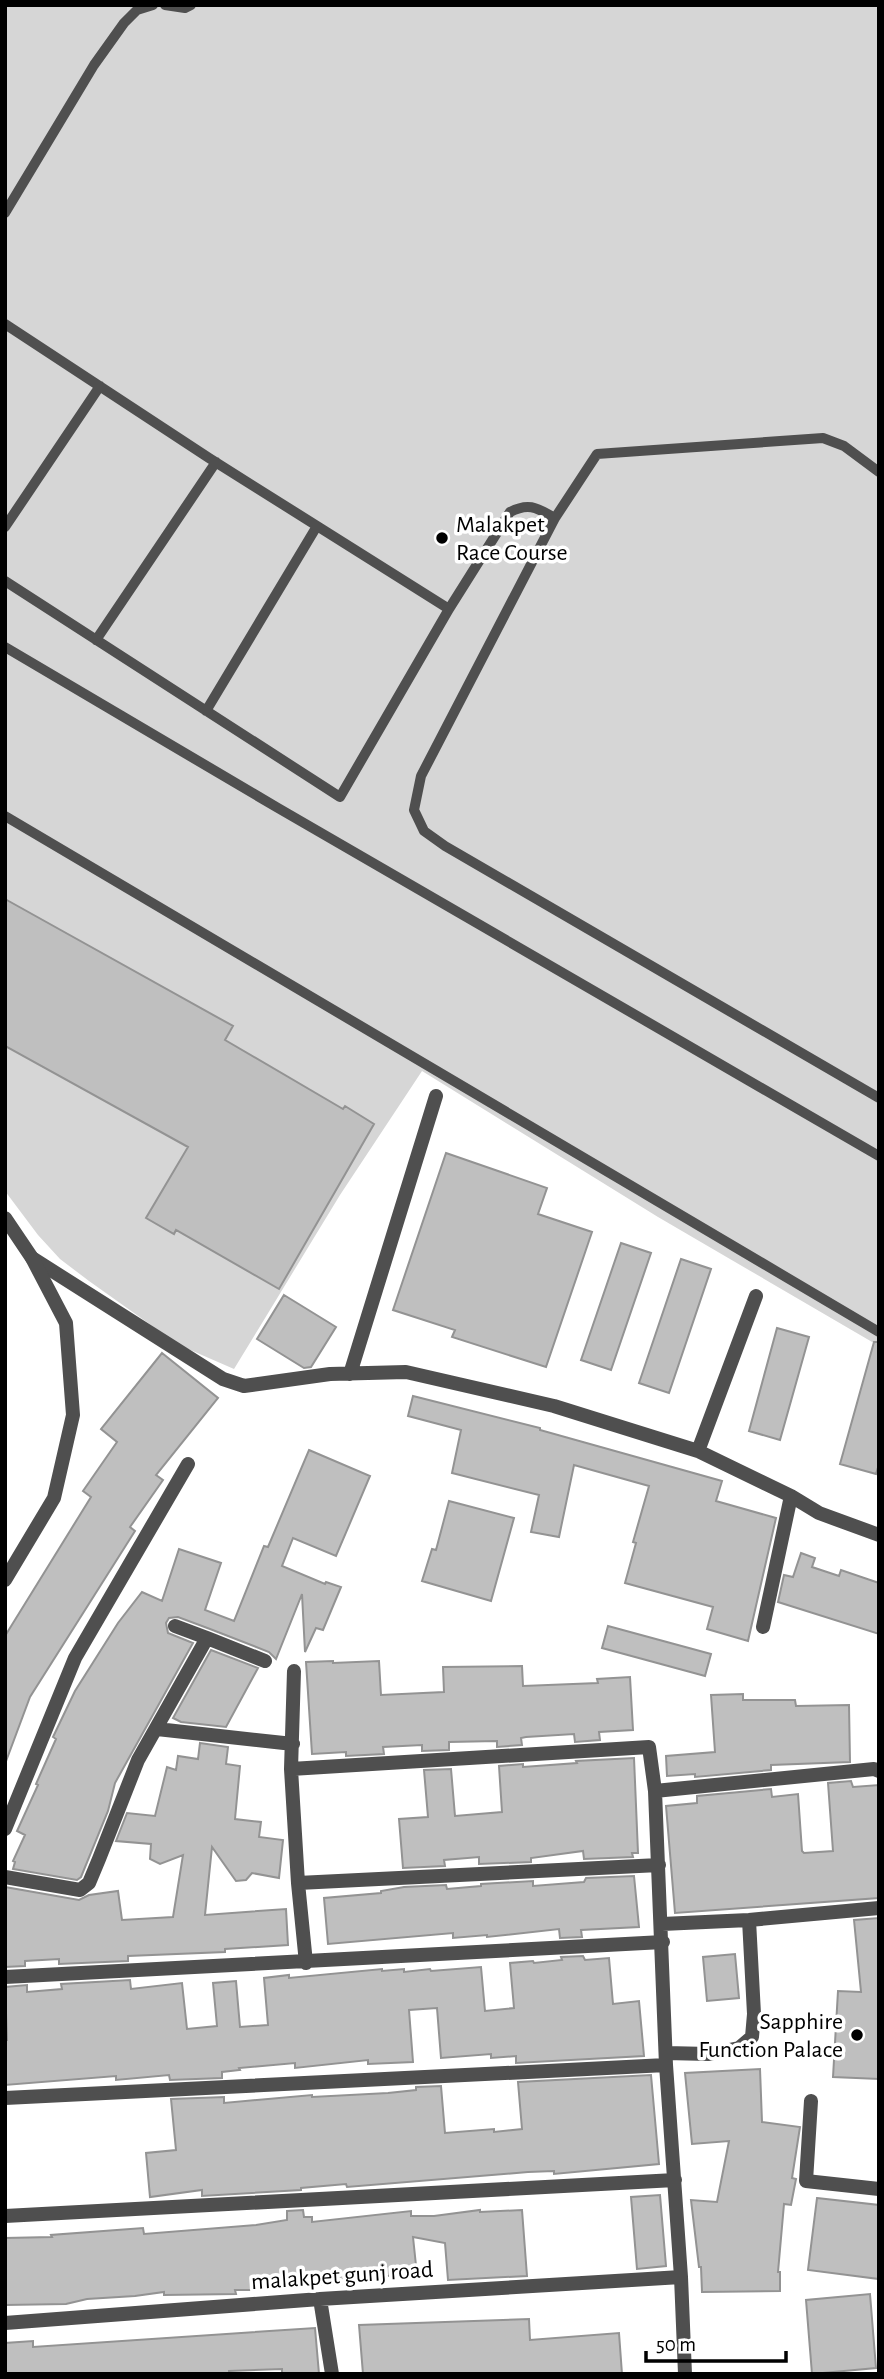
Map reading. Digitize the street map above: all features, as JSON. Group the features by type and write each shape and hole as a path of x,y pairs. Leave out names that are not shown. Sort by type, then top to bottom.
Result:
{"street":[{"path":"350,1374 436,1096"},
{"path":"5,1218 33,1258 66,1323 73,1415 54,1498 5,1580"},
{"path":"33,1258 223,1379 244,1386 330,1374 406,1373 554,1406 698,1451 791,1496 819,1513 879,1535"},
{"path":"698,1451 756,1296"},
{"path":"5,1829 75,1658 188,1464"},
{"path":"762,1627 791,1496"},
{"path":"175,1626 265,1661"},
{"path":"5,1877 80,1890 89,1882 138,1760 207,1638"},
{"path":"294,1671 291,1769 306,1963"},
{"path":"157,1729 293,1744"},
{"path":"291,1769 649,1747 655,1791 666,2059 685,2374"},
{"path":"655,1791 874,1769 879,1771"},
{"path":"298,1883 659,1865"},
{"path":"662,1924 749,1920 879,1908"},
{"path":"5,2098 666,2059 739,2048 752,2037 754,2014 749,1920"},
{"path":"5,1978 663,1942"},
{"path":"811,2101 806,2181 879,2189"},
{"path":"5,2216 675,2180"},
{"name":"malakpet gunj road","path":"5,2323 320,2299 681,2277"},
{"path":"320,2299 332,2374"}],"lane":[{"path":"5,213 94,65 124,23 137,10 153,5"},
{"path":"165,5 185,8 191,5"},
{"path":"5,324 216,462 449,609"},
{"path":"5,527 100,386"},
{"path":"879,472 844,446 823,438 597,454 555,518 421,776 414,810 424,831 456,853 879,1098"},
{"path":"96,640 216,462"},
{"path":"5,581 340,797 449,609 510,512 523,505 540,509 555,518"},
{"path":"206,711 317,526"},
{"path":"5,648 879,1156"},
{"path":"5,816 879,1332"}],"shaded area":[{"name":"Malakpet Race Course","path":"5,5 879,5 879,1346 658,1217 422,1071 340,1195 234,1369 179,1345 60,1259 5,1191"}],"building":[{"path":"5,899 233,1026 225,1040 343,1109 345,1106 374,1124 279,1289 176,1230 174,1234 146,1218 188,1147 5,1046"},
{"path":"446,1153 547,1188 538,1214 592,1232 546,1367 452,1337 455,1330 393,1310"},
{"path":"621,1243 651,1253 611,1370 581,1360"},
{"path":"681,1259 711,1269 669,1393 639,1383"},
{"path":"284,1295 336,1327 311,1367 304,1368 257,1339"},
{"path":"777,1328 809,1337 780,1440 749,1431"},
{"path":"874,1342 879,1342 879,1464 876,1474 840,1464"},
{"path":"162,1353 218,1398 156,1475 163,1480 130,1527 135,1531 30,1697 5,1764 5,1636 91,1497 83,1491 117,1442 101,1429"},
{"path":"413,1396 540,1428 722,1481 716,1501 776,1518 748,1641 707,1629 713,1607 625,1583 649,1486 574,1465 559,1537 531,1532 539,1495 452,1473 461,1430 408,1416"},
{"path":"309,1450 370,1476 336,1556 293,1538 282,1566 325,1584 326,1582 341,1587 323,1630 316,1628 305,1652 302,1594 276,1659 269,1652 210,1629 178,1617 169,1618 166,1623 168,1633 193,1643 115,1783 108,1811 81,1877 77,1880 13,1869 13,1861 25,1835 17,1831 56,1739 53,1737 75,1691 118,1623 142,1592 162,1601 179,1549 221,1563 205,1610 234,1621 264,1546 268,1547"},
{"path":"449,1501 514,1518 491,1601 422,1581 432,1549 436,1550"},
{"path":"801,1553 815,1558 812,1567 839,1576 841,1570 879,1583 879,1634 778,1602 784,1575 793,1577"},
{"path":"608,1626 711,1654 705,1676 602,1648"},
{"path":"211,1650 258,1668 226,1727 181,1722 173,1718"},
{"path":"379,1661 381,1695 444,1692 443,1667 522,1666 523,1686 598,1683 597,1679 630,1677 633,1730 599,1732 600,1740 575,1742 574,1734 526,1737 521,1738 522,1745 497,1747 497,1741 449,1742 449,1750 422,1751 422,1745 383,1747 384,1754 312,1754 306,1662"},
{"path":"743,1694 743,1700 795,1700 796,1706 849,1705 850,1762 771,1765 771,1770 695,1777 695,1774 667,1776 666,1756 715,1752 711,1695"},
{"path":"200,1743 228,1747 226,1764 240,1766 235,1819 261,1822 259,1837 283,1840 279,1878 252,1873 246,1880 236,1881 212,1847 205,1915 286,1909 288,1945 225,1949 225,1952 128,1956 128,1961 59,1964 59,1959 25,1961 25,1966 5,1967 5,1887 79,1900 89,1895 118,1891 122,1920 173,1917 183,1855 160,1864 150,1859 151,1844 116,1841 127,1813 155,1816 167,1767 176,1770 178,1756 198,1759"},
{"path":"634,1758 638,1853 632,1853 633,1857 584,1859 583,1851 531,1858 531,1862 479,1864 479,1857 444,1860 445,1866 403,1868 399,1819 428,1817 424,1770 451,1769 455,1816 502,1812 499,1766 523,1764 523,1767"},
{"path":"851,1781 853,1787 879,1785 879,1898 675,1913 666,1806 697,1803 697,1796 771,1789 772,1797 798,1794 802,1851 833,1851 828,1783"},
{"path":"634,1876 639,1927 581,1930 582,1937 560,1938 559,1929 487,1937 453,1938 453,1933 328,1944 324,1898 381,1893 404,1887 446,1885 447,1889 533,1881 533,1886 584,1882 586,1878"},
{"name":"Sapphire Function Palace","path":"879,1918 879,2079 833,2077 838,1991 861,1992 854,1920"},
{"path":"735,1954 739,1998 707,2001 703,1957"},
{"path":"583,1956 585,1960 609,1958 613,2004 639,2001 644,2056 516,2063 516,2056 491,2058 491,2054 441,2058 437,2008 409,2010 413,2062 368,2064 368,2060 295,2068 295,2063 239,2068 240,2070 222,2072 222,2078 170,2080 169,2075 116,2080 116,2076 5,2085 5,1987 27,1985 27,1992 62,1989 61,1984 130,1980 131,1989 182,1983 187,2029 217,2026 213,1983 236,1981 240,2027 268,2025 264,1978 382,1969 404,1969 404,1972 481,1967 485,2011 514,2008 510,1963 534,1963 562,1960 561,1957"},
{"path":"760,2069 762,2122 800,2127 792,2178 796,2179 791,2205 784,2204 778,2272 780,2291 702,2292 691,2200 717,2202 729,2141 692,2144 685,2073"},
{"path":"651,2075 659,2164 554,2174 554,2171 528,2172 202,2196 202,2190 150,2197 146,2153 176,2150 171,2099 224,2097 224,2103 312,2095 388,2093 416,2090 416,2087 441,2086 445,2133 494,2129 494,2132 522,2129 518,2082"},
{"path":"660,2195 666,2266 637,2269 631,2197"},
{"path":"817,2198 879,2205 879,2279 808,2270"},
{"path":"303,2210 304,2217 312,2217 312,2222 411,2211 411,2216 434,2216 480,2210 522,2210 527,2276 448,2280 445,2243 413,2237 417,2275 346,2277 347,2284 285,2285 263,2290 235,2290 236,2294 164,2295 164,2292 87,2299 66,2304 5,2305 5,2238 52,2237 51,2235 143,2228 144,2234 256,2225 287,2220 287,2211"},
{"path":"870,2294 876,2368 812,2374 806,2300"},
{"path":"529,2319 530,2340 619,2333 622,2374 363,2374 359,2325"},
{"path":"315,2328 319,2374 282,2374 282,2369 229,2371 229,2374 5,2374 5,2343 33,2341 33,2347"}],"place":[{"name":"Malakpet Race Course","path":"442,538"},
{"name":"Sapphire Function Palace","path":"857,2035"}]}
